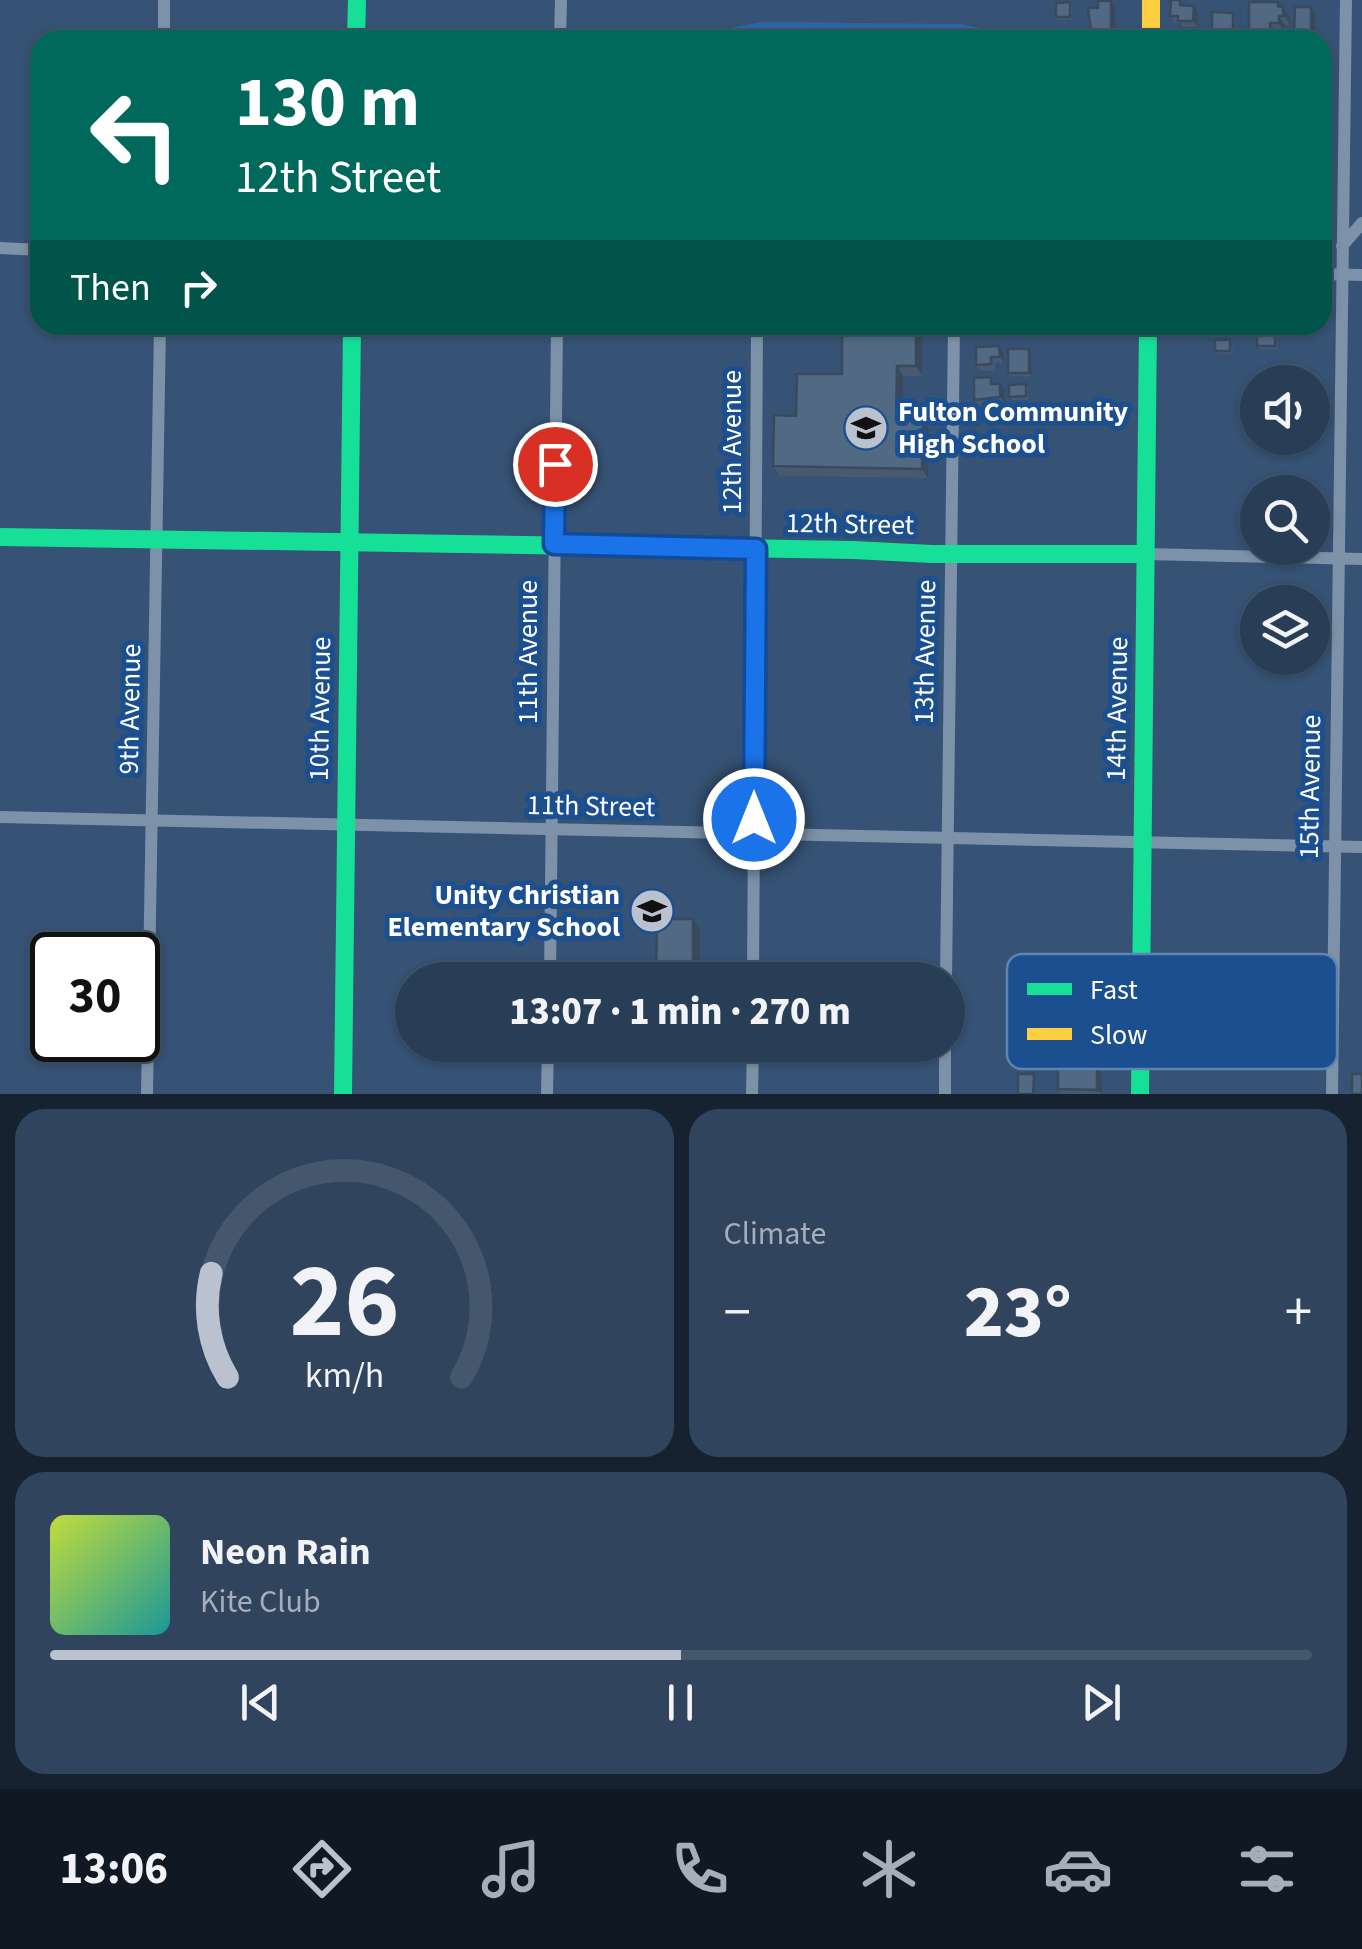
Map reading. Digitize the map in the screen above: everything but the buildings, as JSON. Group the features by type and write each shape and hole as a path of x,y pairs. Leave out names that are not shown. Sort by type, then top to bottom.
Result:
{"street":[{"path":"164,0 164,30"},
{"path":"356,30 357,0"},
{"path":"560,30 561,0"},
{"path":"1151,0 1151,30"},
{"name":"15th Avenue","path":"1333,954 1346,0"},
{"path":"1342,246 1362,223"},
{"path":"0,248 30,250"},
{"path":"1332,274 1362,275"},
{"name":"9th Avenue","path":"148,1094 160,335"},
{"name":"10th Avenue","path":"343,1094 352,335"},
{"name":"11th Avenue","path":"550,962 557,335"},
{"name":"12th Avenue","path":"753,962 758,335"},
{"name":"13th Avenue","path":"946,962 954,335"},
{"name":"14th Avenue","path":"1141,954 1148,335"},
{"name":"12th Street","path":"0,537 1362,558"},
{"name":"11th Street","path":"0,817 1362,848"},
{"path":"547,1094 548,1062"},
{"path":"752,1094 753,1062"},
{"path":"945,1094 946,1062"},
{"name":"14th Avenue","path":"1140,1069 1140,1094"},
{"name":"15th Avenue","path":"1332,1069 1332,1094"}],"shaded area":[{"path":"763,22 960,24 988,30 730,30"}],"traffic: fast":[{"path":"356,30 357,0"},
{"path":"343,1094 352,335"},
{"path":"1141,954 1148,335"},
{"path":"0,537 932,554 1146,554"},
{"path":"1140,1069 1140,1094"}],"traffic: slow":[{"path":"1151,0 1151,30"}],"place":[{"name":"Fulton Community High School","path":"866,428"},
{"name":"Unity Christian Elementary School","path":"652,911"}],"route":[{"path":"555,464 554,544 756,549 754,819"}]}
